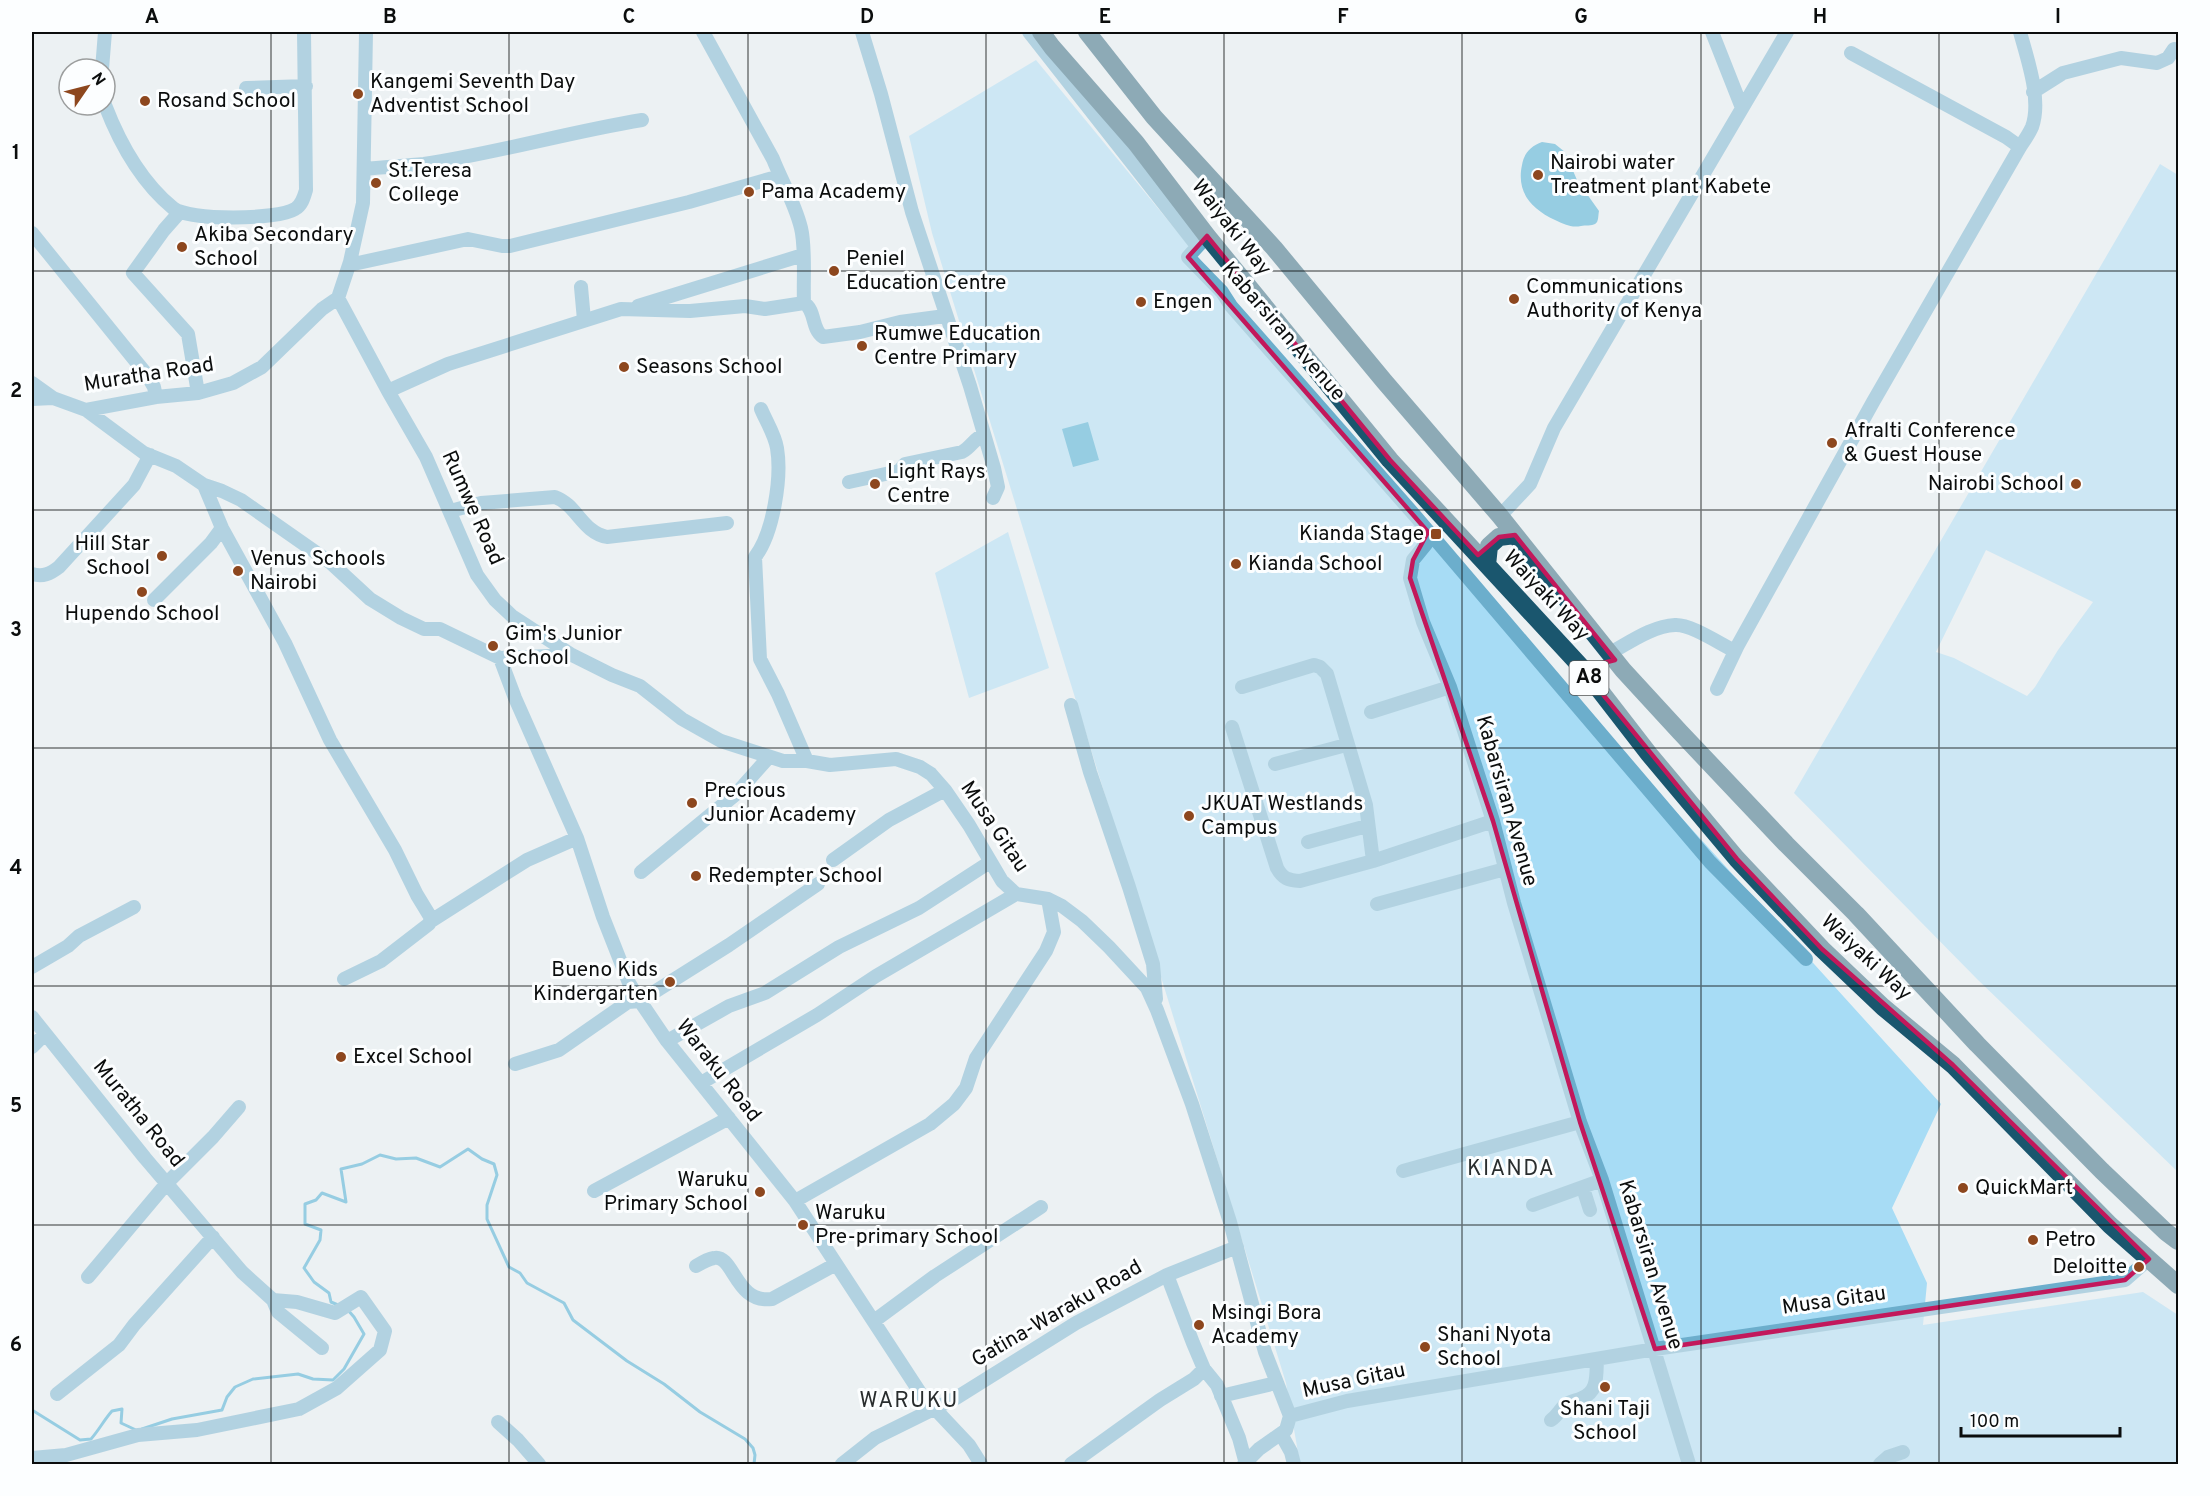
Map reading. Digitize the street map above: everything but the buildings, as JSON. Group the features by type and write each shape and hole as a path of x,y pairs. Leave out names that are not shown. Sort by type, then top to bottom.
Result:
{"highway":[{"name":"Waiyaki Way","path":"1041,32 1136,142 1202,241 1390,460 1592,681 1737,860 1814,941 1883,1007 1953,1065 2110,1225 2178,1285"},
{"name":"Waiyaki Way","path":"1087,32 1154,117 1274,248 1500,516 1613,657 1680,732 1856,914 1985,1052 2102,1171 2178,1241"},
{"path":"1487,565 1489,546 1499,537 1515,535"},
{"path":"1592,681 1592,669 1596,664 1613,657"}],"street":[{"path":"102,57 105,32"},
{"path":"111,117 131,160 143,177 179,213 188,216 233,218 279,214 296,209 304,199 306,190 304,32"},
{"path":"338,298 349,266 363,203 367,32"},
{"path":"703,32 794,202 802,231 804,303"},
{"path":"862,32 912,212 970,386 998,486 993,498"},
{"path":"1029,32 1202,241"},
{"path":"1712,32 1742,108"},
{"path":"1500,516 1530,484 1554,428 1787,32"},
{"path":"1717,689 1735,651 1873,402 2032,127 2035,116 2032,74 2020,32"},
{"path":"2033,92 2063,73 2121,58 2157,63 2169,58 2174,49"},
{"path":"1851,52 2006,137 2020,147"},
{"path":"246,88 306,86"},
{"path":"364,169 424,164 588,129 642,120"},
{"path":"349,266 468,239 510,246 690,202 780,176"},
{"path":"179,213 133,273 188,334 198,393"},
{"path":"32,233 147,375 154,387 156,397"},
{"name":"Kabarsiran Avenue","path":"1202,241 1188,256 1222,292 1231,306 1428,532 1426,543 1413,560 1410,578 1423,622 1450,687 1494,821 1505,869 1580,1122 1602,1180 1689,1464"},
{"path":"388,391 448,364 584,320 802,255"},
{"path":"580,287 584,320"},
{"name":"Muratha Road","path":"32,383 53,398 86,410 156,397 198,393 233,383 262,367 322,309 338,298"},
{"name":"Rumwe Road","path":"338,298 426,457 477,574 495,600 512,616 572,655 640,686 682,719 721,741 783,761"},
{"path":"630,308 690,311 730,307 765,309 804,303 809,306 819,334 823,337 945,316"},
{"path":"32,399 53,398"},
{"path":"761,409 777,447 778,463 770,524 762,548 755,557 760,659 807,761"},
{"path":"86,410 144,453 176,466 204,485 241,500 330,563 370,599 401,618 424,629 440,629 500,658 572,655"},
{"path":"849,482 899,471 905,464 962,452 983,435"},
{"path":"32,574 38,576 51,574 59,567 134,485 150,455"},
{"path":"204,485 222,528 285,644 330,740 395,850 431,921"},
{"path":"450,511 481,503 555,497 566,501 590,531 607,537 727,523"},
{"path":"1443,518 1428,532 1710,862 1806,959"},
{"path":"154,600 212,543 222,528"},
{"path":"1613,657 1647,633 1677,624 1735,651"},
{"name":"Waraku Road","path":"500,658 515,698 577,838 603,917 629,983 667,1041 795,1201 921,1394 969,1445 981,1464"},
{"path":"1242,687 1314,665 1328,674 1346,745 1366,805 1373,861"},
{"path":"1371,712 1450,687"},
{"path":"1071,705 1090,772 1153,964 1157,1010"},
{"path":"1232,727 1276,868 1289,880 1300,881 1373,861 1494,821"},
{"path":"1275,764 1346,745"},
{"path":"641,872 736,794 768,758"},
{"name":"Musa Gitau","path":"783,761 807,761 830,765 896,759 920,767 945,790 1002,881 1016,894 1048,900 1062,906 1082,921 1147,988 1192,1104 1237,1246 1265,1353 1290,1416 1347,1401 1655,1349 2125,1280 2149,1259"},
{"path":"833,860 889,820 945,790"},
{"path":"1308,842 1367,826"},
{"path":"344,979 381,961 431,921 527,860 577,838"},
{"path":"667,1041 729,1006 765,993 839,948 919,908 990,862"},
{"path":"1377,904 1505,869"},
{"path":"514,1064 559,1050 628,1002 640,1001 729,945 818,884"},
{"path":"701,1083 1016,894"},
{"path":"795,1201 930,1124 954,1104 966,1088 976,1058 1046,951 1054,932 1048,900"},
{"path":"32,967 68,946 80,936 134,907"},
{"name":"Muratha Road","path":"32,1017 242,1272 273,1300 278,1312 322,1348"},
{"path":"32,1047 45,1034"},
{"path":"88,1277 167,1183 213,1137 238,1107"},
{"path":"594,1191 729,1118"},
{"path":"1403,1171 1580,1122"},
{"path":"1533,1205 1602,1180"},
{"path":"1582,1188 1590,1210"},
{"path":"874,1321 935,1276 1041,1207"},
{"path":"57,1394 118,1345 134,1324 213,1237"},
{"name":"Gatina-Waraku Road","path":"842,1464 875,1438 956,1398 1076,1323 1167,1275 1237,1246"},
{"path":"696,1266 713,1258 720,1258 748,1294 763,1300 772,1299 836,1264"},
{"path":"1167,1275 1204,1369 1217,1385 1239,1438 1245,1464"},
{"path":"32,1458 66,1455 138,1435 197,1430 299,1409 337,1388 380,1350 385,1331 361,1297 335,1313 297,1302 273,1300"},
{"path":"1551,1420 1565,1404 1586,1396 1592,1391 1596,1381 1597,1359"},
{"path":"1071,1464 1167,1395 1194,1379 1204,1369"},
{"path":"1221,1396 1276,1383"},
{"path":"1245,1464 1258,1449 1286,1430 1290,1416"},
{"path":"498,1422 539,1464"},
{"path":"1281,1434 1291,1452 1294,1464"},
{"path":"1880,1464 1888,1457 1903,1452"}],"highlighted area":[{"path":"1207,236 1390,460 1478,555 1499,537 1515,535 1615,660 1591,666 1592,681 1737,859 1822,949 1953,1065 2149,1259 2125,1280 1655,1349 1580,1122 1493,821 1410,578 1413,560 1428,532 1188,257"}],"shaded area":[{"path":"1036,60 1445,557 1941,1104 1892,1208 1927,1283 1923,1325 2143,1292 2178,1315 2178,1464 1300,1464 1286,1383 932,233 909,136"},
{"name":"Nairobi School","path":"2160,164 2178,175 2178,1172 1978,980 1794,793","holes":["1986,550 2093,602 2027,696 1954,658 1936,652"]},
{"path":"1008,532 1049,668 969,698 935,573"}],"water":[{"path":"1542,142 1555,144 1565,152 1577,180 1599,211 1595,224 1571,226 1565,224 1539,211 1528,199 1521,184 1523,161 1529,150"},
{"path":"1088,422 1099,460 1073,467 1062,429"}],"waterway":[{"path":"338,1305 331,1302 329,1293 314,1282 304,1268 320,1240 321,1230 305,1224 305,1204 316,1200 322,1193 346,1202 341,1169 362,1164 380,1155 396,1159 416,1158 440,1167 468,1149 494,1164 497,1175 487,1205 487,1219 509,1267 520,1273 527,1283 564,1303 573,1320 627,1361 664,1384 700,1412 745,1439 753,1448 754,1464"},
{"path":"142,1429 172,1419 222,1410 227,1397 235,1387 253,1379 298,1374 313,1379 333,1380 344,1369 364,1334 347,1309"},
{"path":"32,1410 80,1440 91,1439 112,1411 122,1409 121,1423 136,1430"}],"place":[{"name":"Kangemi Seventh Day Adventist School","path":"358,94"},
{"name":"Rosand School","path":"145,101"},
{"name":"Nairobi water Treatment plant Kabete","path":"1538,175"},
{"name":"St.Teresa College","path":"376,183"},
{"name":"Pama Academy","path":"749,192"},
{"name":"Akiba Secondary School","path":"182,247"},
{"name":"Peniel Education Centre","path":"834,271"},
{"name":"Communications Authority of Kenya","path":"1514,299"},
{"name":"Engen","path":"1141,302"},
{"name":"Rumwe Education Centre Primary","path":"862,346"},
{"name":"Seasons School","path":"624,367"},
{"name":"Afralti Conference & Guest House","path":"1832,443"},
{"name":"Light Rays Centre","path":"875,484"},
{"name":"Nairobi School","path":"2076,484"},
{"name":"Kianda Stage","path":"1436,534"},
{"name":"Hill Star School","path":"162,556"},
{"name":"Kianda School","path":"1236,564"},
{"name":"Venus Schools Nairobi","path":"238,571"},
{"name":"Hupendo School","path":"142,592"},
{"name":"Gim's Junior School","path":"493,646"},
{"name":"Precious Junior Academy","path":"692,803"},
{"name":"JKUAT Westlands Campus","path":"1189,816"},
{"name":"Redempter School","path":"696,876"},
{"name":"Bueno Kids Kindergarten","path":"670,982"},
{"name":"Excel School","path":"341,1057"},
{"name":"QuickMart","path":"1963,1188"},
{"name":"Waruku Primary School","path":"760,1192"},
{"name":"Waruku Pre-primary School","path":"803,1225"},
{"name":"Petro","path":"2033,1240"},
{"name":"Deloitte","path":"2139,1267"},
{"name":"Msingi Bora Academy","path":"1199,1325"},
{"name":"Shani Nyota School","path":"1425,1347"},
{"name":"Shani Taji School","path":"1605,1387"}],"district":[{"name":"KIANDA","path":"1511,1169"},
{"name":"WARUKU","path":"909,1401"}]}
